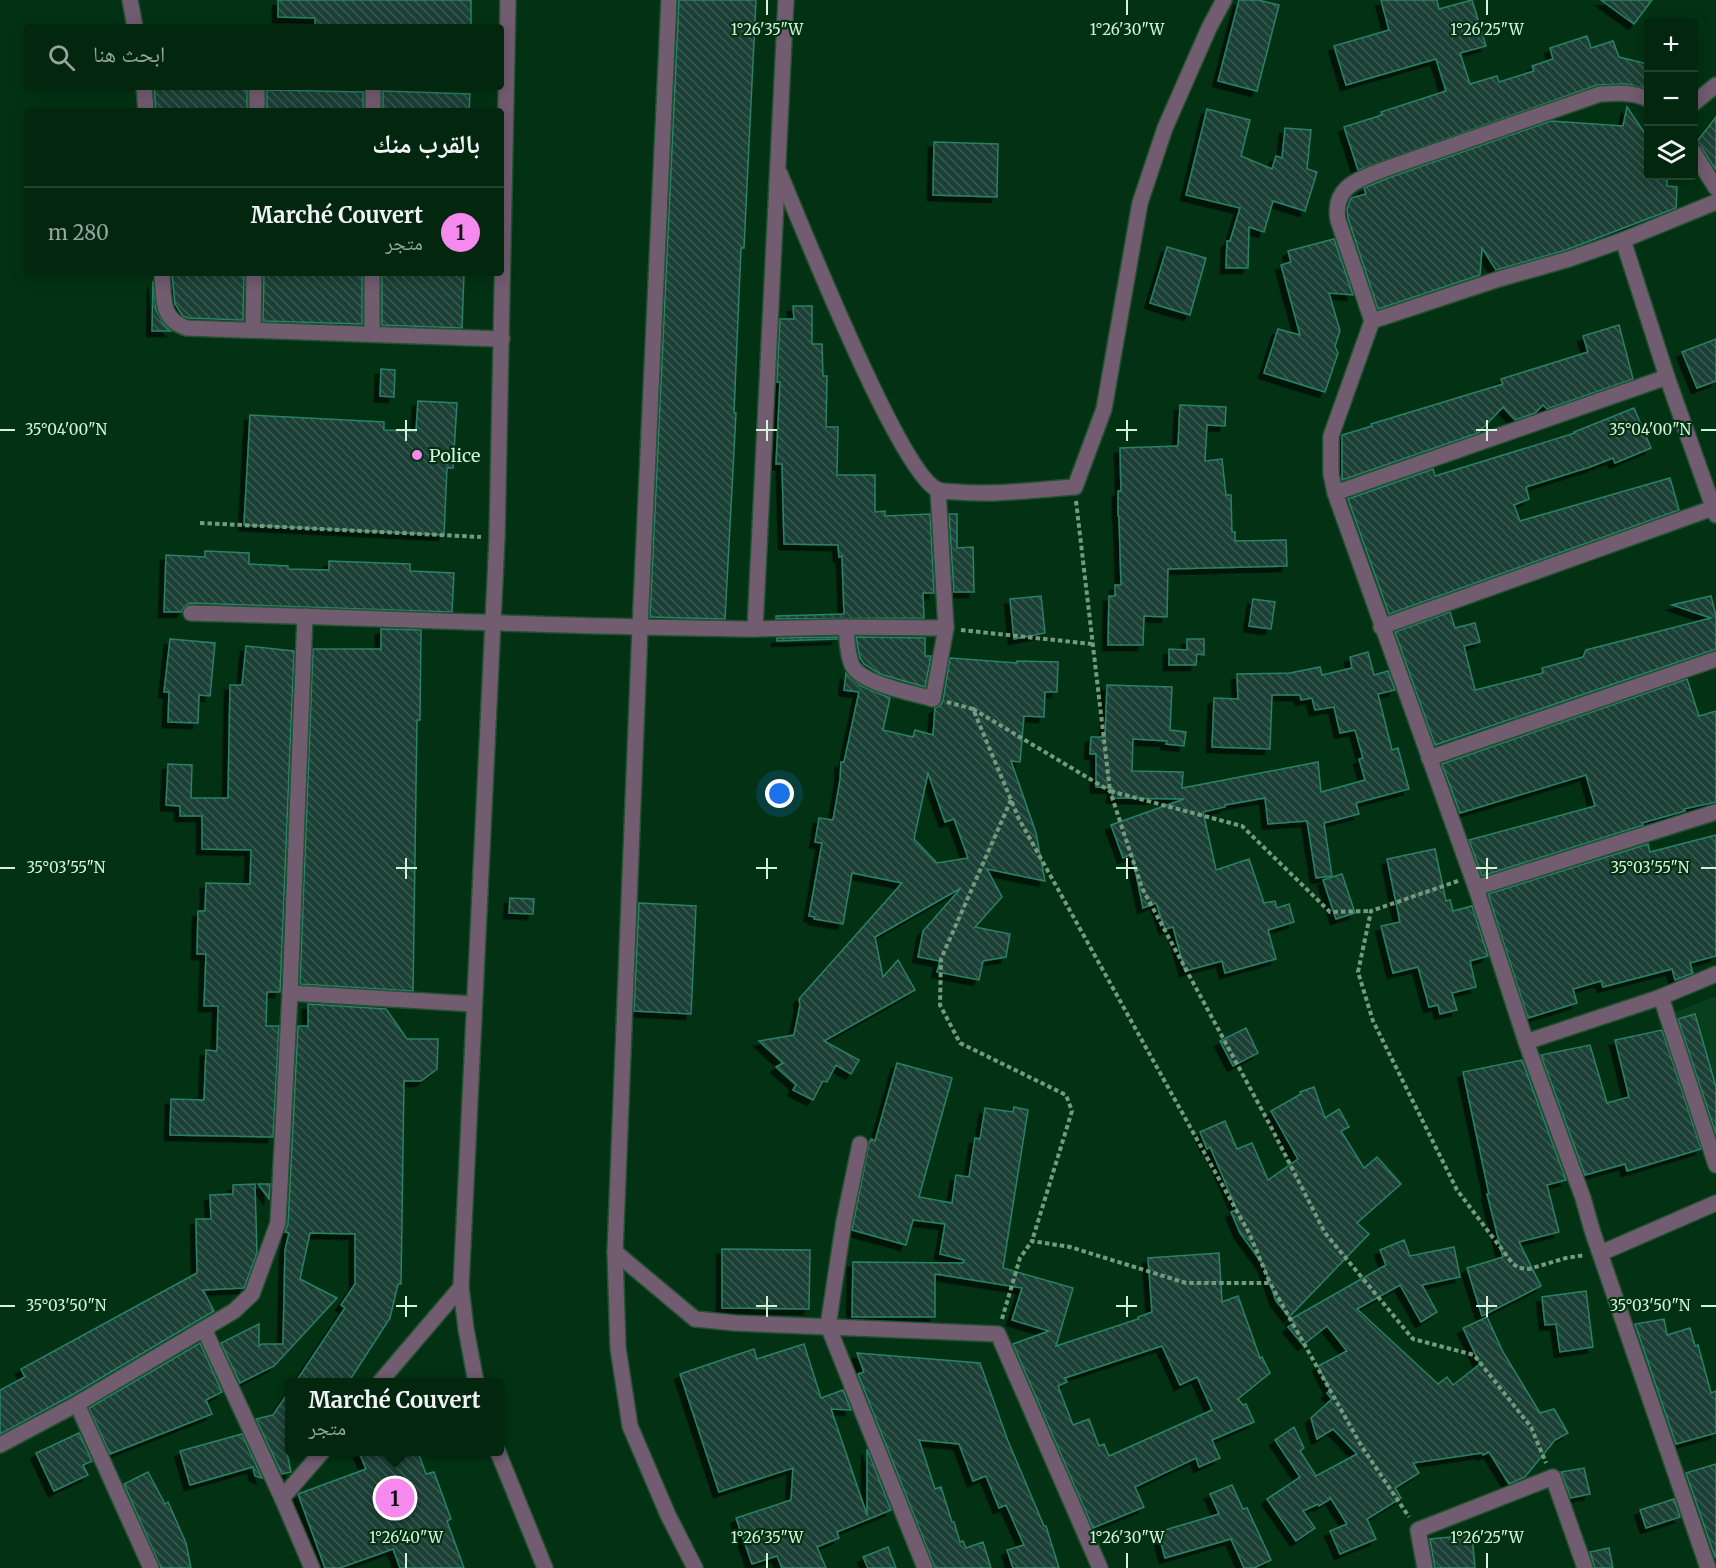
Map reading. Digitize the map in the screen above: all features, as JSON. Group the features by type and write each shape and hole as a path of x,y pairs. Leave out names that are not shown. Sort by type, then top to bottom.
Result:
{"street":[{"path":"130,0 134,24"},
{"path":"504,66 508,0"},
{"path":"669,0 640,628 615,1252 618,1348 630,1426 668,1515 695,1568"},
{"path":"755,629 786,0"},
{"path":"778,171 879,402 908,456 925,478 938,490 1002,493 1075,488 1104,409 1140,203 1165,128 1209,28 1224,0"},
{"path":"1698,100 1716,85"},
{"path":"144,90 146,108"},
{"path":"257,90 257,108"},
{"path":"373,90 373,108"},
{"path":"504,90 504,108"},
{"path":"1644,97 1619,92 1600,94 1385,169 1354,182 1343,192 1336,209 1372,321 1331,436 1331,474 1335,493 1381,627 1583,1198 1708,1568"},
{"path":"1698,159 1716,188"},
{"path":"1372,321 1499,279 1569,260 1716,202"},
{"path":"1381,627 1714,511 1667,377 1623,240"},
{"path":"162,276 165,308 175,324 210,330 502,339"},
{"path":"253,330 254,276"},
{"path":"372,276 372,334"},
{"path":"475,1378 461,1287 497,538 502,276"},
{"path":"1335,493 1667,377"},
{"path":"846,627 852,665 861,675 872,681 933,699 946,628 938,490"},
{"path":"191,613 493,621 640,628 946,628"},
{"path":"0,1445 77,1404 204,1329 234,1311 252,1294 278,1223 305,616"},
{"path":"1429,758 1716,659"},
{"path":"1473,882 1716,812"},
{"path":"1526,1042 1661,997 1716,974"},
{"path":"290,993 474,1004"},
{"path":"1661,997 1716,1165"},
{"path":"860,1144 844,1221 828,1326 925,1568"},
{"path":"1601,1253 1716,1203"},
{"path":"615,1252 695,1319 735,1323 998,1334 1100,1568"},
{"path":"384,1378 461,1287"},
{"path":"204,1329 312,1568"},
{"path":"77,1404 151,1568"},
{"path":"282,1498 319,1456"},
{"path":"500,1456 545,1568"},
{"path":"1425,1568 1418,1530 1552,1477 1585,1568"}],"path":[{"path":"1075,488 1110,791 1142,888 1270,1125 1325,1233 1413,1339 1474,1355 1531,1427 1552,1477"},
{"path":"200,524 497,538"},
{"path":"946,628 1092,644"},
{"path":"933,699 973,709 1110,791 1242,826 1330,912 1371,911 1473,882"},
{"path":"973,709 1019,819 1249,1233 1270,1283 1362,1447 1418,1530"},
{"path":"998,1334 1020,1258 1032,1240 1072,1111 1066,1095 960,1043 940,1005 941,959 1011,800"},
{"path":"1371,911 1358,972 1373,1021 1457,1190 1519,1268 1529,1269 1566,1258"},
{"path":"1032,1240 1070,1247 1186,1283 1270,1283"}],"shaded area":[{"path":"1716,996 1716,1141 1673,1013"}],"building":[{"path":"278,0 471,0 471,24 315,24 315,18 278,17"},
{"path":"679,0 756,0 744,248 741,248 734,413 736,413 725,619 650,617"},
{"path":"1239,0 1258,0 1279,5 1257,91 1218,81"},
{"path":"1381,0 1437,0 1439,9 1472,0 1486,46 1460,53 1470,84 1497,76 1499,82 1534,71 1532,66 1553,59 1550,48 1587,36 1591,48 1613,41 1619,57 1644,63 1644,88 1626,84 1597,85 1358,170 1344,127 1382,115 1381,112 1446,91 1436,59 1346,85 1334,46 1389,30"},
{"path":"1601,0 1652,0 1634,24"},
{"path":"154,90 247,90 247,108 156,108"},
{"path":"267,90 363,92 363,108 267,108"},
{"path":"383,91 470,94 469,108 383,108"},
{"path":"1627,107 1644,132 1644,180 1667,180 1667,186 1677,187 1676,208 1566,250 1496,270 1482,248 1480,275 1378,309 1348,218 1347,209 1351,198 1366,194 1364,188 1551,121 1623,126"},
{"path":"1207,109 1250,120 1241,156 1272,169 1276,156 1282,158 1285,128 1311,130 1307,169 1317,172 1305,211 1273,201 1264,232 1249,227 1248,268 1226,268 1227,241 1230,241 1240,208 1186,195"},
{"path":"1716,117 1716,170 1702,148 1698,146 1698,140"},
{"path":"934,142 998,144 997,197 933,195"},
{"path":"1334,239 1353,295 1329,293 1340,331 1335,346 1338,353 1325,392 1264,373 1278,329 1300,335 1281,265 1291,262 1288,251"},
{"path":"1167,247 1206,258 1190,315 1150,303"},
{"path":"172,276 244,276 243,320 189,318 183,316 175,304"},
{"path":"264,276 362,276 362,324 263,321"},
{"path":"382,276 464,276 462,328 382,325"},
{"path":"153,281 156,310 164,325 171,331 152,331"},
{"path":"793,306 812,306 812,344 822,344 823,376 827,376 826,427 838,427 837,475 875,475 875,512 885,511 885,516 930,514 934,593 923,593 924,618 776,619 776,616 844,614 842,556 839,557 838,545 784,544 782,464 776,464 780,382 777,382 780,319 794,319"},
{"path":"1619,325 1633,379 1547,409 1543,405 1535,413 1515,420 1503,407 1478,433 1342,480 1342,435 1503,384 1501,379 1588,352 1583,336"},
{"path":"1716,339 1716,381 1697,388 1682,352"},
{"path":"381,369 395,370 394,397 380,396"},
{"path":"418,401 457,403 453,468 447,468 444,535 244,525 250,415 384,422 384,430 416,431"},
{"path":"1180,405 1226,407 1225,426 1207,425 1205,461 1222,459 1226,495 1231,495 1232,532 1235,532 1235,541 1286,540 1287,566 1168,569 1167,617 1144,616 1143,645 1108,645 1109,596 1115,596 1115,585 1121,585 1118,516 1118,491 1121,491 1120,448 1178,446"},
{"path":"1634,408 1651,448 1615,463 1613,458 1526,487 1529,499 1514,505 1520,521 1670,478 1679,510 1389,614 1348,499 1433,469 1435,476 1575,433"},
{"path":"949,514 957,514 957,548 973,547 974,592 954,592"},
{"path":"205,551 249,553 249,564 288,566 288,569 329,570 329,561 410,564 410,571 454,573 452,612 191,603 186,605 181,612 164,612 166,555 205,557"},
{"path":"1041,596 1045,633 1014,639 1010,599"},
{"path":"1711,596 1716,616 1716,649 1435,745 1395,632 1450,612 1455,628 1475,623 1480,642 1464,646 1475,690 1543,673 1542,668 1583,657 1586,650 1711,618 1672,605"},
{"path":"1253,599 1275,602 1271,629 1249,626"},
{"path":"381,629 421,630 420,720 417,720 413,991 300,984 313,649 381,649"},
{"path":"837,637 837,639 777,641 777,638"},
{"path":"856,637 925,638 925,656 931,656 925,687 880,674 864,664 860,658"},
{"path":"170,639 215,643 210,696 199,695 198,723 168,722 169,692 164,692"},
{"path":"1187,639 1204,639 1204,655 1197,654 1196,665 1169,665 1169,649 1187,650"},
{"path":"246,646 294,651 280,992 267,992 266,1026 279,1026 273,1137 170,1135 171,1099 204,1100 206,1050 217,1051 218,1006 204,1006 206,954 197,954 198,911 205,911 206,883 250,884 251,850 202,849 202,816 180,816 180,806 166,805 168,764 192,765 191,798 228,798 230,685 242,685"},
{"path":"1368,652 1374,675 1388,671 1395,690 1378,694 1392,750 1398,748 1409,789 1356,803 1359,814 1324,823 1332,876 1316,878 1307,821 1268,824 1265,798 1225,805 1225,807 1203,812 1216,870 1249,859 1264,903 1275,901 1277,908 1289,904 1294,922 1268,930 1276,959 1225,973 1222,961 1185,971 1173,927 1165,929 1156,903 1143,908 1132,854 1123,858 1111,825 1184,799 1112,798 1113,788 1096,787 1096,754 1090,754 1091,737 1105,737 1107,685 1172,687 1170,730 1186,732 1184,746 1166,744 1167,741 1133,739 1132,771 1183,772 1182,788 1318,762 1321,792 1365,780 1359,759 1363,758 1355,730 1340,733 1334,707 1315,710 1312,698 1301,700 1300,695 1272,695 1270,749 1212,747 1214,698 1238,699 1237,674 1290,673 1320,667 1322,675 1352,668 1350,657"},
{"path":"950,658 1017,663 1017,661 1058,662 1057,692 1045,692 1044,717 1024,716 1020,762 1011,761 1036,833 1045,881 987,869 1002,897 975,927 1010,934 1006,957 983,961 979,980 937,972 940,961 918,957 923,931 961,888 875,937 883,977 898,960 915,990 824,1041 859,1060 851,1074 836,1065 827,1082 823,1081 813,1100 793,1090 796,1085 776,1067 783,1063 759,1041 794,1035 800,1005 799,999 902,883 852,873 843,924 809,916 822,843 815,842 819,818 833,820 841,762 844,762 859,692 844,690 846,673 861,686 890,698 883,730 913,737 915,730 933,735 935,708 943,701","holes":["928,773 945,822 954,819 968,858 937,863 914,839"]},
{"path":"1687,679 1699,716 1716,711 1716,802 1684,809 1685,811 1642,823 1643,825 1482,876 1469,840 1595,806 1586,775 1460,813 1442,764"},
{"path":"1716,835 1716,956 1690,963 1693,973 1675,980 1672,969 1603,987 1601,981 1573,989 1577,1003 1528,1018 1488,894 1648,844 1650,852"},
{"path":"1435,849 1446,901 1450,900 1453,911 1472,906 1488,956 1470,961 1476,987 1452,993 1457,1010 1440,1014 1438,1005 1429,1007 1418,967 1393,973 1381,926 1400,922 1387,859"},
{"path":"1342,874 1355,913 1336,919 1323,880"},
{"path":"510,898 534,899 533,914 509,913"},
{"path":"639,903 696,906 691,1014 634,1011"},
{"path":"308,1004 386,1009 407,1039 438,1039 437,1069 421,1081 404,1081 401,1284 398,1284 390,1318 351,1378 298,1378 345,1308 341,1305 355,1284 355,1234 310,1233 300,1279 337,1298 274,1366 240,1383 221,1343 259,1324 259,1346 283,1344 285,1250 289,1233 285,1232 288,1224 298,1026 308,1026"},
{"path":"1695,1014 1716,1087 1716,1134 1678,1019"},
{"path":"1246,1028 1258,1053 1233,1066 1220,1041"},
{"path":"1662,1030 1701,1149 1627,1171 1625,1164 1585,1175 1541,1055 1590,1045 1607,1103 1629,1097 1615,1040"},
{"path":"1522,1060 1566,1180 1547,1185 1559,1232 1519,1242 1541,1286 1482,1316 1467,1268 1503,1257 1487,1194 1489,1194 1463,1072"},
{"path":"897,1063 952,1078 919,1197 952,1203 956,1175 969,1177 975,1138 980,1139 985,1108 1013,1112 1014,1107 1028,1110 1003,1268 1073,1288 1056,1346 1138,1319 1152,1312 1148,1258 1219,1253 1222,1302 1238,1296 1260,1358 1262,1357 1270,1373 1238,1399 1243,1405 1246,1404 1254,1422 1212,1440 1220,1458 1199,1467 1196,1458 1135,1487 1144,1507 1093,1528 1013,1344 1049,1331 1012,1320 1022,1288 935,1274 935,1317 852,1317 853,1262 963,1263 964,1260 940,1254 945,1224 913,1220 906,1245 852,1230 869,1143 871,1139 875,1141","holes":["1162,1346 1180,1385 1197,1377 1212,1410 1109,1456 1104,1444 1099,1446 1089,1419 1073,1425 1058,1386 1067,1382 1065,1378"]},
{"path":"1314,1087 1325,1118 1339,1109 1349,1127 1341,1131 1364,1168 1377,1157 1401,1184 1357,1223 1369,1234 1289,1317 1276,1301 1264,1266 1240,1233 1231,1212 1237,1210 1210,1147 1207,1149 1200,1132 1225,1121 1237,1149 1252,1143 1268,1180 1298,1159 1271,1111 1301,1094 1300,1092"},
{"path":"255,1184 257,1253 244,1288 203,1290 214,1311 72,1395 0,1434 0,1390 25,1377 21,1369 197,1273 196,1219 211,1219 210,1195 233,1194 233,1185"},
{"path":"258,1184 270,1184 269,1199"},
{"path":"1404,1240 1410,1256 1454,1247 1460,1277 1422,1285 1437,1312 1421,1322 1400,1285 1357,1309 1438,1384 1447,1377 1453,1385 1480,1364 1463,1328 1487,1317 1503,1352 1540,1413 1554,1409 1568,1433 1555,1440 1525,1477 1509,1484 1489,1452 1483,1455 1482,1453 1413,1463 1419,1473 1395,1488 1401,1498 1367,1519 1376,1539 1340,1554 1330,1531 1347,1524 1330,1497 1319,1506 1318,1504 1303,1511 1315,1528 1296,1541 1267,1499 1300,1477 1275,1440 1294,1427 1304,1448 1300,1451 1316,1476 1357,1454 1333,1429 1317,1439 1311,1418 1332,1399 1327,1393 1330,1390 1318,1366 1347,1351 1327,1326 1303,1345 1288,1327 1294,1323 1291,1319 1386,1265 1380,1250"},
{"path":"722,1249 810,1250 809,1309 722,1308"},
{"path":"1586,1291 1593,1347 1560,1352 1556,1324 1545,1325 1542,1297"},
{"path":"1664,1319 1667,1335 1690,1328 1695,1346 1698,1345 1711,1393 1716,1391 1716,1433 1676,1444 1635,1324"},
{"path":"200,1343 222,1392 206,1400 212,1414 110,1454 89,1408"},
{"path":"804,1344 821,1398 843,1390 851,1410 831,1409 867,1515 867,1449 891,1510 837,1532 839,1538 817,1547 826,1568 782,1568 777,1556 752,1564 736,1518 791,1500 793,1468 719,1492 680,1374 754,1349 757,1359"},
{"path":"857,1353 980,1363 1008,1441 1044,1526 1046,1526 1059,1568 1013,1568 1007,1550 1024,1545 1006,1505 999,1508 986,1476 973,1481 959,1444 919,1440 935,1489 941,1487 960,1542 963,1541 966,1548 983,1542 991,1568 935,1568 858,1374 864,1372"},
{"path":"285,1397 285,1456 288,1456 291,1472 282,1474 256,1419 273,1415"},
{"path":"79,1433 92,1461 83,1465 88,1475 54,1491 36,1453"},
{"path":"242,1434 262,1478 255,1476 253,1467 190,1485 180,1451"},
{"path":"361,1456 419,1456 426,1474 434,1472 451,1519 447,1521 464,1568 400,1568 393,1549 340,1568 325,1568 298,1494 366,1469"},
{"path":"1716,1464 1716,1557 1715,1557 1686,1473"},
{"path":"1584,1468 1590,1494 1571,1498 1561,1472"},
{"path":"148,1472 165,1504 168,1502 186,1543 191,1568 161,1568 124,1484"},
{"path":"1232,1485 1243,1509 1247,1508 1271,1560 1254,1568 1244,1568 1231,1539 1165,1558 1158,1532 1219,1514 1210,1494"},
{"path":"1674,1499 1680,1517 1646,1528 1640,1510"},
{"path":"1472,1535 1475,1568 1435,1568 1430,1539"},
{"path":"888,1547 896,1568 868,1568 863,1557"},
{"path":"1609,1548 1613,1568 1595,1568 1590,1552"}],"place":[{"name":"Police","path":"417,455"},
{"name":"Marché Couvert","path":"395,1498"}]}
